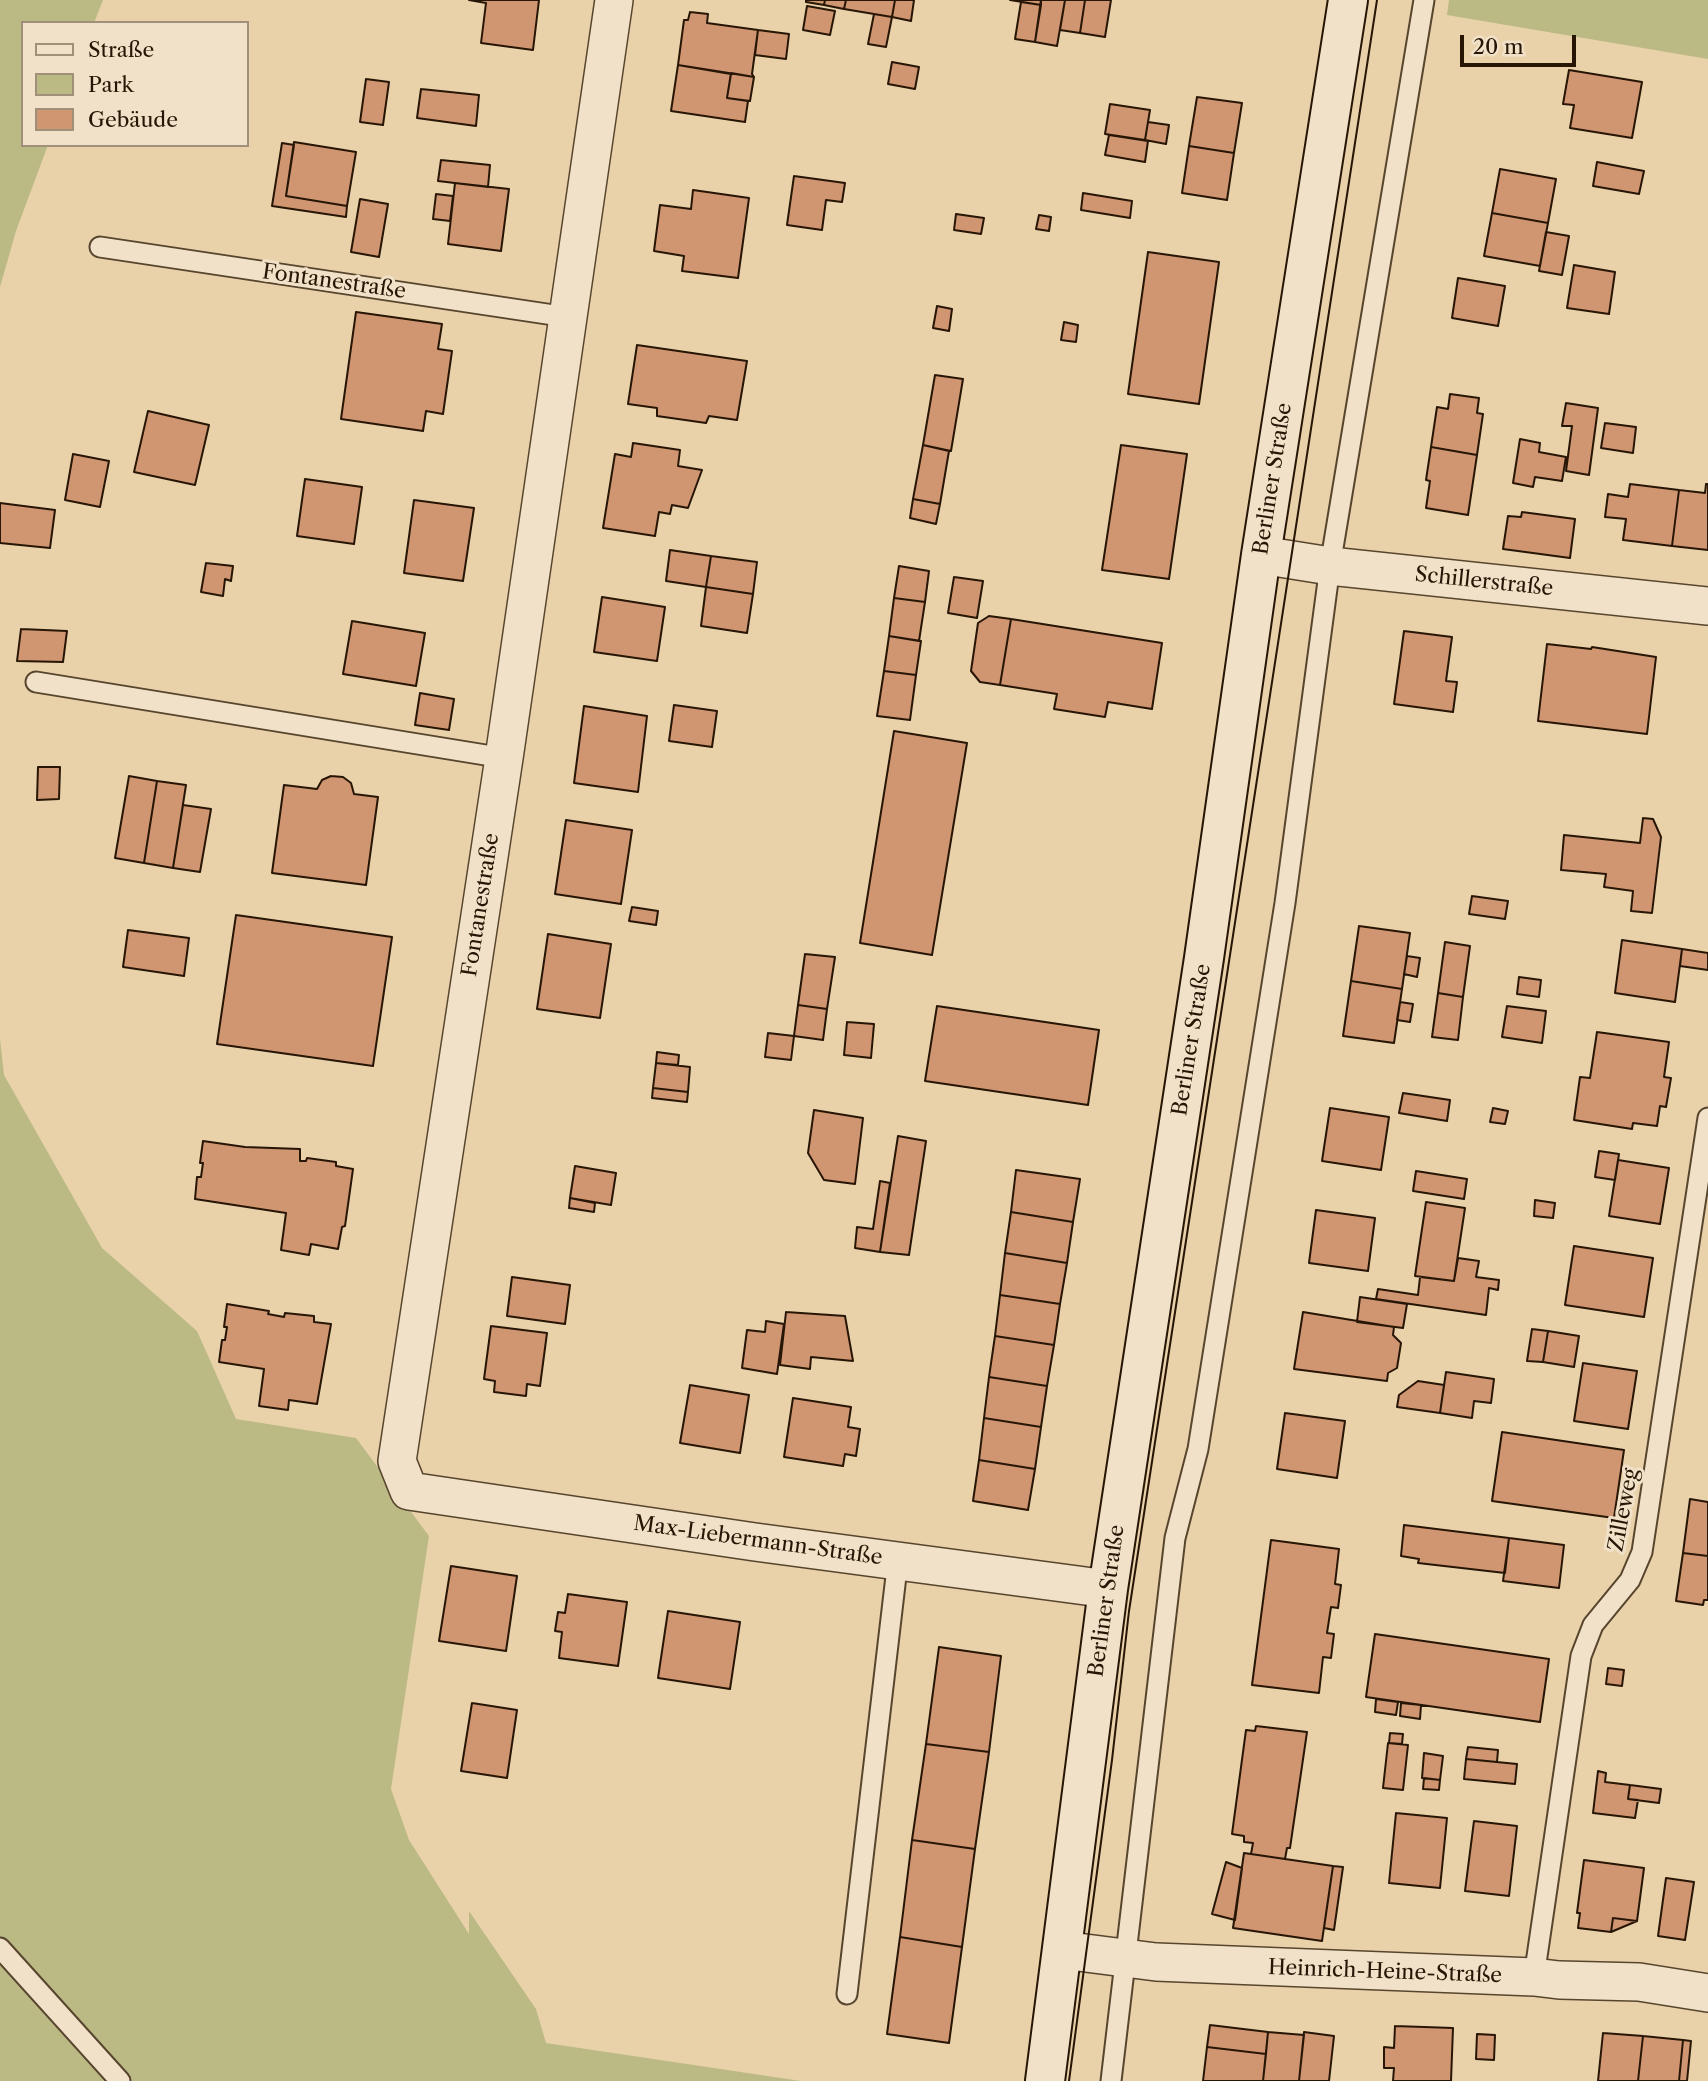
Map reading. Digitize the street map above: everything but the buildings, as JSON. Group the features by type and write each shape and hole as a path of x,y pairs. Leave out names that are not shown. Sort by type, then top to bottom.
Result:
{"street":[{"name":"Fontanestraße","path":"409,1491 397,1461 504,758 614,0"},
{"name":"Berliner Straße","path":"1045,2081 1108,1589 1202,972 1261,555 1348,0"},
{"name":"Schillerstraße","path":"1261,555 1330,566 1708,606"},
{"name":"Max-Liebermann-Straße","path":"409,1491 755,1542 1108,1589"},
{"name":"Heinrich-Heine-Straße","path":"1062,1950 1156,1962 1639,1982 1708,1993"}],"lane":[{"path":"1111,2081 1175,1538 1198,1449 1285,903 1330,566 1424,0"},
{"name":"Fontanestraße","path":"100,247 567,317"},
{"path":"36,682 504,758"},
{"name":"Zilleweg","path":"1534,1978 1581,1656 1593,1625 1630,1580 1642,1552 1708,1118"},
{"path":"847,1994 898,1559"},
{"path":"0,1948 120,2081"}],"green space":[{"path":"0,0 103,0 95,21 21,21 21,147 47,147 16,231 0,287"},
{"path":"1449,0 1708,0 1708,59 1447,15"},
{"path":"0,1039 4,1075 102,1248 197,1331 236,1419 356,1438 429,1536 391,1789 409,1840 469,1934 469,1911 536,2009 546,2043 801,2081 0,2081"}],"tram line":[{"path":"1069,2081 1129,1611 1377,0"}]}
